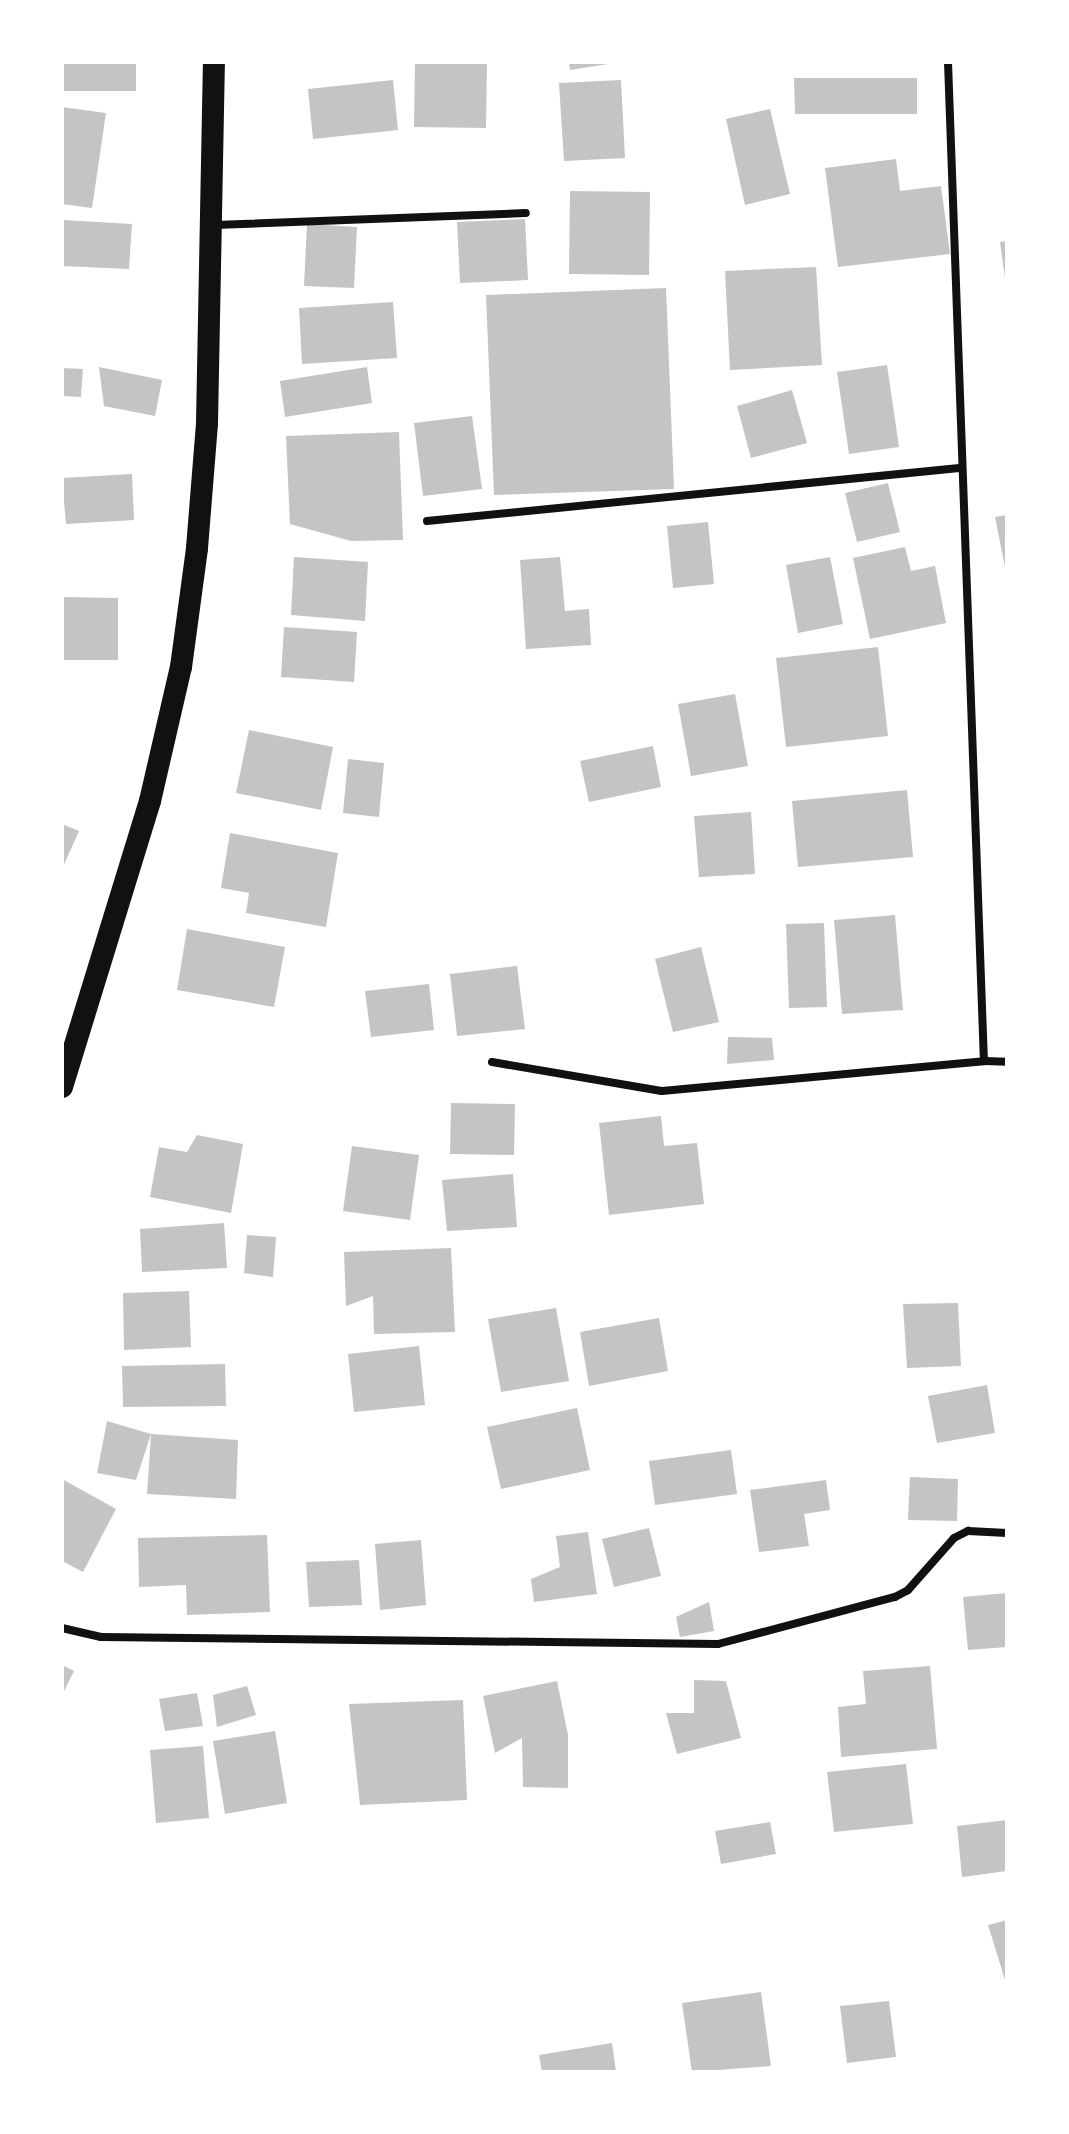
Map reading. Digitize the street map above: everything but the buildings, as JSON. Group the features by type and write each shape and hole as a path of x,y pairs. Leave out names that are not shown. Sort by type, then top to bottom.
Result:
{"highway":[{"path":"62,1087 150,801 181,667 199,532 214,225 214,62"}],"street":[{"path":"948,62 959,468 984,1061"},
{"path":"214,225 526,213"},
{"path":"427,521 959,468"},
{"path":"492,1062 662,1091 984,1061 1007,1062"},
{"path":"62,1628 101,1637 718,1644 895,1597 908,1590 954,1538 968,1531 1007,1533"}]}
